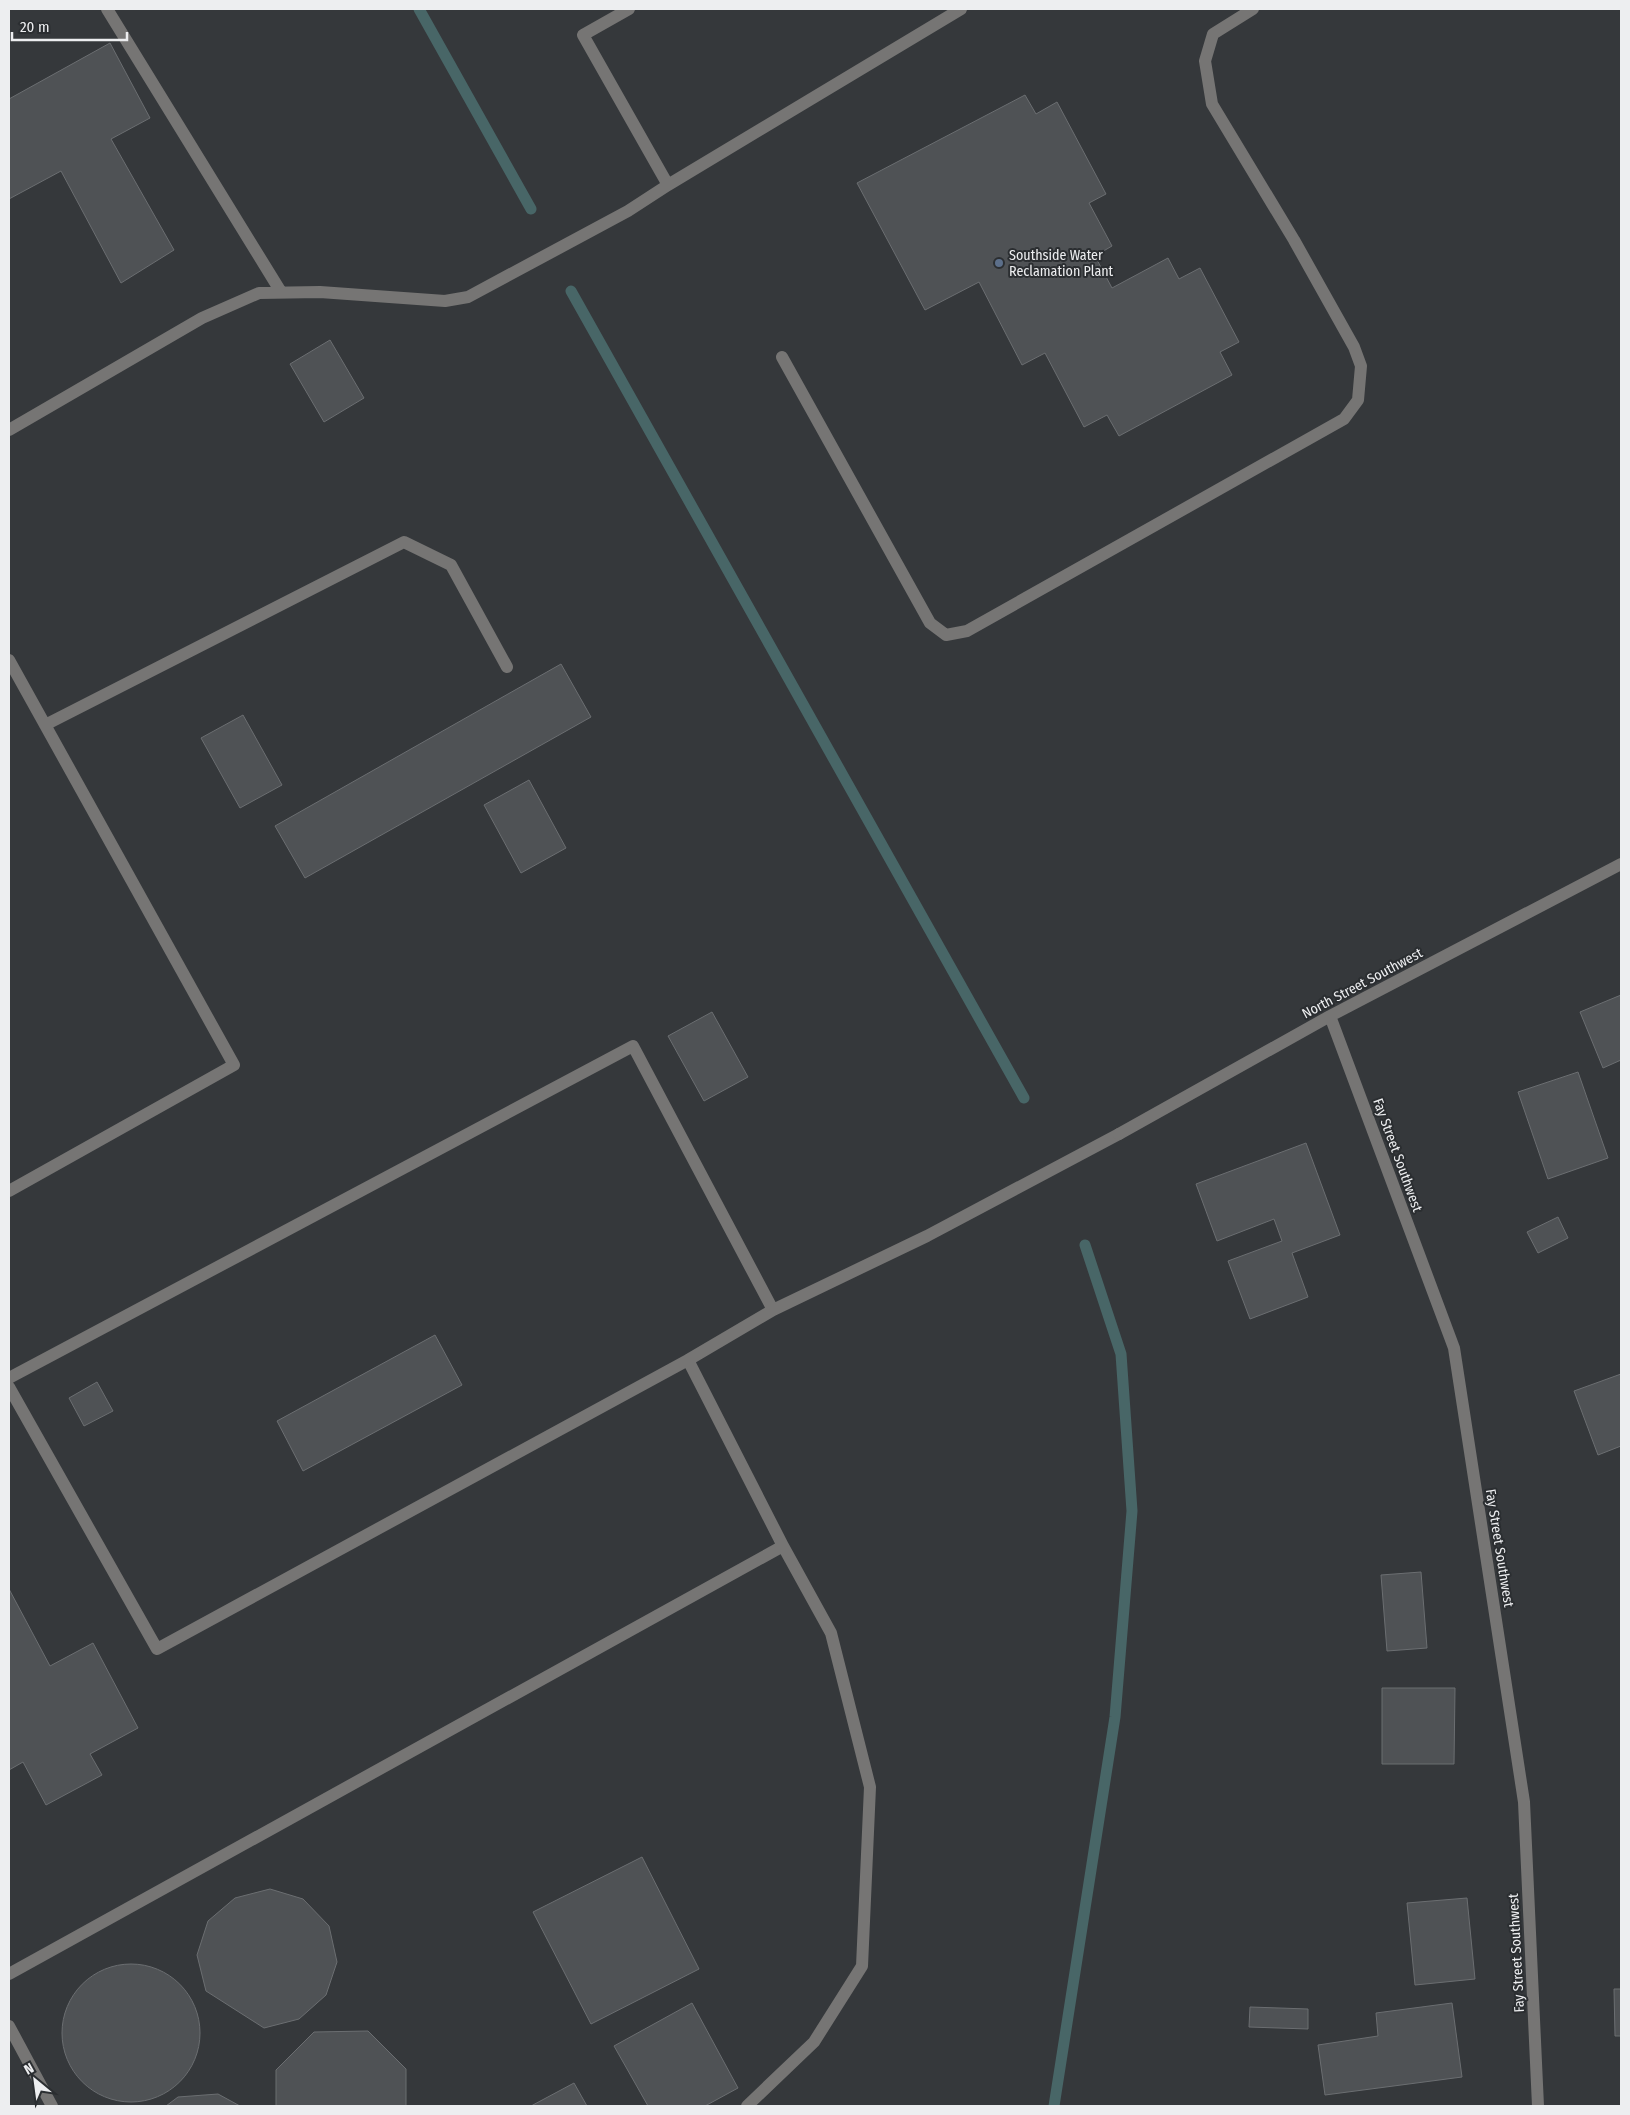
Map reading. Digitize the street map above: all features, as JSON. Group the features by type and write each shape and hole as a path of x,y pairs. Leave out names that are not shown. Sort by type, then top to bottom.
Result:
{"street":[{"path":"106,9 281,292"},
{"path":"629,9 583,35 668,185"},
{"path":"9,430 202,318 259,293 320,292 445,301 468,297 628,211 961,9"},
{"path":"782,357 930,623 946,635 967,631 1344,419 1358,400 1361,366 1354,347 1294,240 1212,104 1205,61 1213,34 1253,9"},
{"path":"45,725 404,542 450,565 507,667"},
{"path":"9,660 234,1065 9,1191"},
{"name":"North Street Southwest","path":"9,1387 157,1649 688,1360 773,1310 927,1236 1119,1134 1330,1016 1621,864"},
{"name":"Fay Street Southwest","path":"1330,1016 1454,1348 1524,1802 1538,2106"},
{"path":"9,1378 633,1046 773,1310"},
{"path":"688,1360 783,1546 831,1633 870,1787 862,1966 814,2042 747,2106"},
{"path":"9,1974 783,1546"},
{"path":"9,2026 52,2106"}],"building":[{"path":"110,43 150,118 111,139 174,250 121,283 61,171 9,199 9,99"},
{"name":"Southside Water Reclamation Plant","path":"1025,95 1036,114 1057,102 1106,194 1089,203 1112,246 1095,256 1112,288 1168,258 1179,279 1200,268 1239,342 1220,352 1232,375 1119,436 1107,415 1084,427 1045,353 1022,365 979,282 925,310 857,183"},
{"path":"330,340 364,398 324,422 290,364"},
{"path":"561,664 591,717 305,878 275,826"},
{"path":"243,715 282,785 240,808 201,738"},
{"path":"529,780 566,848 521,873 484,805"},
{"path":"1621,995 1621,1060 1603,1068 1580,1012"},
{"path":"712,1012 748,1077 704,1101 668,1036"},
{"path":"1578,1072 1608,1158 1548,1179 1518,1092"},
{"path":"1306,1143 1340,1235 1292,1253 1308,1297 1250,1319 1228,1261 1282,1241 1274,1219 1217,1241 1196,1184"},
{"path":"1558,1217 1568,1238 1538,1253 1527,1232"},
{"path":"435,1335 462,1385 303,1471 277,1421"},
{"path":"1621,1374 1621,1446 1598,1455 1574,1391"},
{"path":"97,1382 113,1411 84,1426 69,1398"},
{"path":"1421,1572 1427,1648 1387,1651 1381,1575"},
{"path":"9,1589 50,1666 93,1643 138,1728 90,1754 102,1775 46,1805 23,1762 9,1770"},
{"path":"1382,1688 1455,1688 1454,1764 1382,1764"},
{"path":"642,1857 699,1969 591,2024 533,1912"},
{"path":"270,1889 303,1899 329,1926 337,1962 326,1995 299,2019 264,2028 206,1991 197,1955 208,1921 235,1898"},
{"path":"1467,1898 1475,1979 1415,1985 1407,1903"},
{"path":"131,1964 157,1969 180,1984 195,2007 200,2033 195,2059 180,2082 157,2097 131,2102 105,2097 82,2082 67,2059 62,2033 67,2007 82,1984 105,1969"},
{"path":"1614,1989 1621,1989 1621,2036 1615,2036"},
{"path":"692,2003 738,2088 705,2106 648,2106 614,2046"},
{"path":"1452,2003 1462,2077 1325,2095 1318,2045 1378,2036 1376,2013"},
{"path":"1250,2007 1308,2009 1308,2029 1249,2027"},
{"path":"368,2031 406,2069 406,2106 276,2106 276,2070 314,2032"},
{"path":"574,2083 587,2106 531,2106"},
{"path":"218,2094 240,2106 166,2106 178,2097"}],"waterway":[{"path":"419,9 531,209"},
{"path":"571,291 1024,1098"},
{"path":"1054,2106 1115,1717 1132,1511 1121,1354 1085,1245"}],"place":[{"name":"Southside Water Reclamation Plant","path":"999,263"}]}
